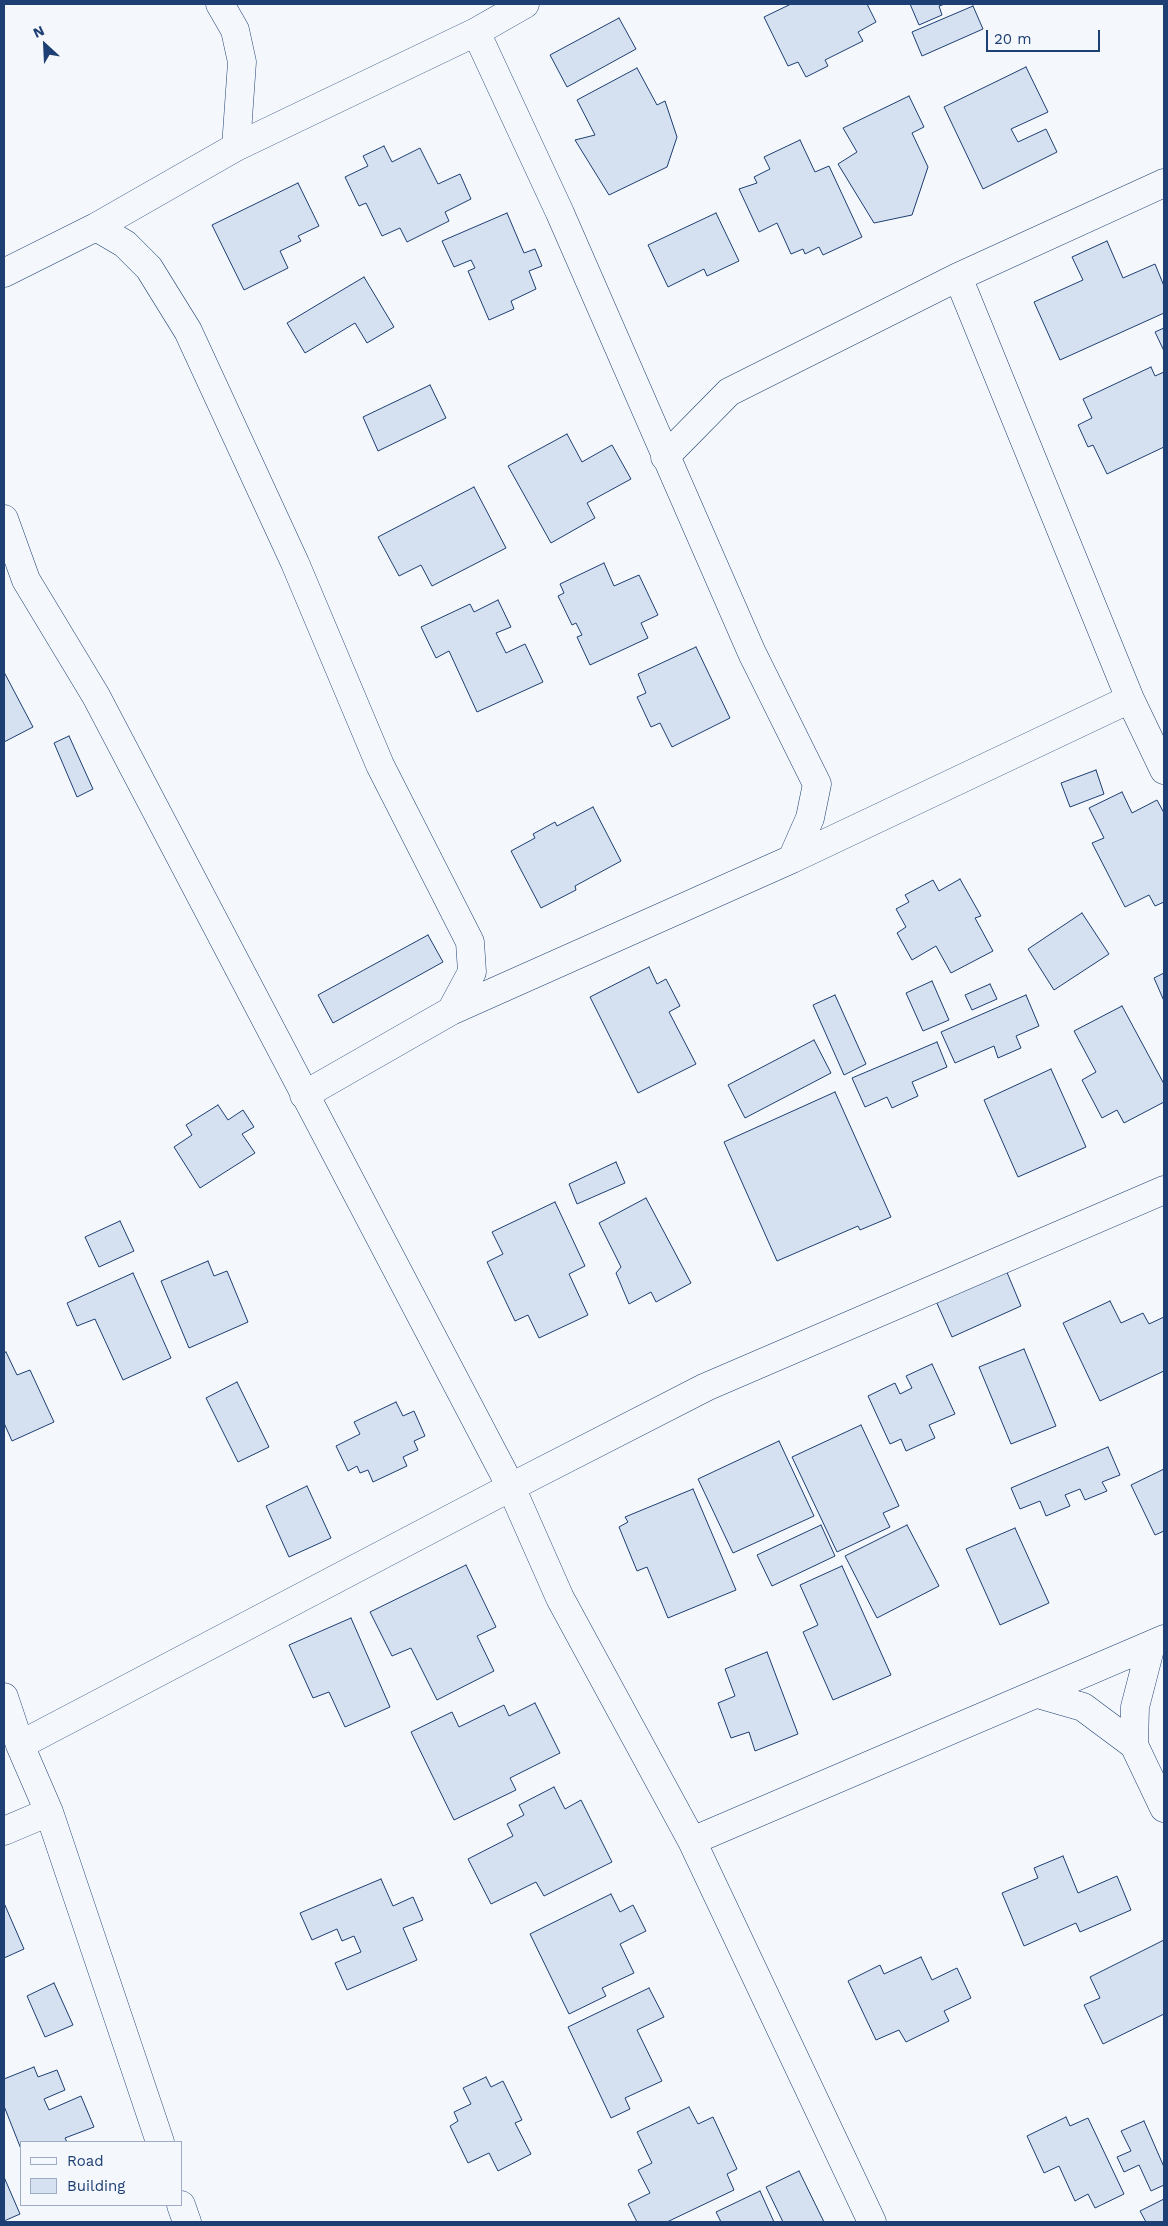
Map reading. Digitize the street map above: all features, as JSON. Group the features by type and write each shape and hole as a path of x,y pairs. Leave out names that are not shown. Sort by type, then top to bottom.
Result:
{"street":[{"path":"220,4 235,30 242,62 236,148"},
{"path":"4,273 96,227 236,148 476,32 525,4"},
{"path":"476,32 560,213 752,653 817,784 810,818 792,859"},
{"path":"665,457 729,392 958,278 1164,183"},
{"path":"96,227 125,244 148,268 188,331 295,563 380,766 470,942 472,972 451,1011"},
{"path":"958,278 1130,699 1164,770"},
{"path":"4,519 26,580 96,696 511,1487 560,1598 692,1842 872,2222"},
{"path":"304,1095 451,1011 792,859 1130,699"},
{"path":"20,1745 511,1487 706,1387 1164,1190"},
{"path":"692,1842 1157,1642"},
{"path":"1157,1642 1135,1706 1134,1744 1164,1808"},
{"path":"1038,1694 1083,1706 1134,1744"},
{"path":"4,1697 20,1745 50,1812 160,2141"},
{"path":"4,1831 50,1812"},
{"path":"181,2206 187,2222"}],"building":[{"path":"791,4 867,4 876,22 858,32 863,41 825,60 828,66 806,77 798,62 788,66 764,17"},
{"path":"910,4 945,4 939,6 942,15 919,25"},
{"path":"973,6 983,29 922,56 912,32"},
{"path":"619,18 636,49 567,87 550,55"},
{"path":"1026,67 1048,112 1011,129 1018,142 1046,129 1057,152 983,189 944,107"},
{"path":"637,68 657,105 665,101 677,137 667,167 609,195 575,140 595,135 577,100"},
{"path":"909,96 924,127 912,133 928,167 912,215 874,223 838,164 857,152 843,128"},
{"path":"800,140 815,172 829,166 862,237 823,255 819,247 805,254 803,249 791,254 777,223 759,232 739,189 757,183 754,177 770,169 764,157"},
{"path":"384,146 392,162 420,148 438,184 460,174 471,199 445,212 449,221 407,242 400,228 382,236 366,203 359,206 345,177 368,166 363,156"},
{"path":"298,183 319,226 298,236 301,241 280,251 288,268 244,290 212,225"},
{"path":"507,213 524,253 535,249 542,266 529,271 536,289 511,301 514,309 489,320 468,271 475,268 471,260 454,267 442,241"},
{"path":"716,213 739,261 707,276 704,269 668,287 648,245"},
{"path":"1107,241 1123,278 1155,264 1164,286 1164,313 1060,360 1034,302 1083,280 1072,257"},
{"path":"364,277 394,327 367,343 355,323 305,353 287,323"},
{"path":"1164,328 1164,351 1155,332"},
{"path":"1151,367 1155,376 1164,372 1164,447 1107,474 1093,445 1088,447 1078,425 1092,418 1083,399"},
{"path":"430,385 446,418 378,451 363,417"},
{"path":"567,434 582,462 612,445 631,479 587,503 595,518 551,543 508,466"},
{"path":"474,487 506,548 432,586 421,565 399,576 378,537"},
{"path":"604,563 614,586 639,575 658,615 641,623 648,638 590,665 577,637 582,635 576,623 572,625 558,596 564,593 560,584"},
{"path":"498,600 511,627 496,633 506,653 525,644 543,682 477,712 449,651 436,658 421,627 470,604 474,612"},
{"path":"696,647 730,718 672,747 660,723 651,727 637,697 646,693 638,674"},
{"path":"4,672 33,727 4,742"},
{"path":"69,736 93,789 77,797 54,743"},
{"path":"1096,770 1104,794 1070,807 1061,783"},
{"path":"1122,792 1132,813 1157,800 1164,813 1164,902 1155,906 1149,895 1125,907 1092,843 1104,838 1089,808"},
{"path":"593,807 621,861 575,886 576,890 541,908 511,851 535,838 533,834 555,822 557,826"},
{"path":"960,879 981,916 975,918 993,951 951,973 936,946 912,960 897,933 906,927 896,909 909,902 905,895 933,880 939,891"},
{"path":"1082,913 1109,954 1054,990 1028,949"},
{"path":"428,935 443,962 333,1023 318,995"},
{"path":"649,967 657,984 666,979 680,1006 669,1012 696,1064 638,1093 590,997"},
{"path":"1164,973 1164,1001 1154,978"},
{"path":"932,981 949,1020 923,1031 906,993"},
{"path":"990,984 997,999 972,1010 965,995"},
{"path":"835,995 866,1064 844,1075 813,1005"},
{"path":"1026,995 1039,1026 1016,1036 1021,1048 998,1058 994,1046 955,1063 941,1032"},
{"path":"1122,1006 1164,1084 1164,1102 1124,1123 1117,1110 1102,1118 1082,1080 1096,1072 1074,1031"},
{"path":"814,1040 831,1073 745,1118 728,1085"},
{"path":"937,1042 947,1067 912,1082 918,1096 892,1108 887,1097 865,1107 852,1078"},
{"path":"1051,1069 1086,1147 1018,1177 984,1100"},
{"path":"835,1092 891,1217 860,1230 858,1226 777,1261 724,1142"},
{"path":"218,1105 228,1120 243,1110 254,1127 242,1134 255,1153 200,1188 174,1147 192,1135 186,1125"},
{"path":"616,1162 625,1183 577,1204 569,1184"},
{"path":"646,1198 691,1283 656,1302 651,1292 629,1304 616,1273 621,1267 599,1223"},
{"path":"555,1202 585,1266 569,1274 588,1315 539,1338 528,1315 515,1321 487,1262 503,1254 492,1232"},
{"path":"120,1221 134,1251 99,1267 85,1237"},
{"path":"208,1261 214,1276 227,1271 248,1322 189,1348 161,1281"},
{"path":"1006,1270 1021,1306 952,1337 936,1301"},
{"path":"133,1273 171,1358 123,1380 95,1319 77,1326 67,1303"},
{"path":"1110,1301 1121,1323 1143,1313 1149,1324 1164,1317 1164,1371 1100,1401 1063,1323"},
{"path":"1024,1349 1056,1426 1011,1444 979,1367"},
{"path":"6,1352 17,1375 30,1370 54,1422 12,1441 4,1423 4,1353"},
{"path":"932,1364 955,1414 929,1425 935,1438 906,1451 901,1439 890,1444 868,1396 895,1383 900,1394 912,1388 906,1376"},
{"path":"237,1382 269,1447 238,1462 206,1398"},
{"path":"396,1402 403,1416 414,1411 425,1436 414,1441 418,1450 403,1457 407,1466 373,1482 368,1470 360,1473 357,1466 348,1471 336,1446 360,1434 354,1422"},
{"path":"861,1425 899,1506 883,1513 890,1527 837,1552 792,1457"},
{"path":"779,1441 814,1516 733,1553 698,1479"},
{"path":"1108,1447 1120,1475 1102,1482 1107,1491 1085,1500 1080,1489 1065,1495 1070,1506 1046,1516 1040,1501 1020,1509 1011,1488"},
{"path":"1164,1469 1164,1531 1155,1535 1131,1485"},
{"path":"307,1486 331,1538 289,1557 266,1506"},
{"path":"693,1489 736,1590 668,1618 647,1567 637,1571 619,1527 628,1522 625,1517"},
{"path":"821,1525 835,1556 772,1586 757,1555"},
{"path":"907,1525 939,1586 877,1618 845,1556"},
{"path":"1015,1528 1049,1603 1000,1625 966,1549"},
{"path":"466,1565 496,1627 477,1636 494,1671 437,1700 411,1648 392,1656 370,1612"},
{"path":"842,1566 891,1675 833,1700 803,1632 818,1625 800,1585"},
{"path":"351,1618 390,1707 345,1727 329,1692 313,1698 289,1645"},
{"path":"767,1652 798,1734 755,1751 749,1732 731,1738 718,1703 735,1696 725,1669"},
{"path":"535,1703 560,1753 510,1778 516,1790 454,1820 411,1732 452,1712 459,1727 504,1705 509,1716"},
{"path":"554,1787 565,1809 581,1800 612,1862 544,1896 536,1882 491,1904 468,1859 513,1836 507,1824 524,1815 519,1805"},
{"path":"1063,1856 1078,1893 1117,1876 1131,1910 1080,1932 1076,1923 1024,1946 1002,1893 1038,1878 1034,1868"},
{"path":"381,1879 393,1906 413,1897 423,1920 403,1928 417,1960 347,1990 335,1963 361,1952 354,1936 342,1941 337,1929 312,1940 300,1913"},
{"path":"611,1894 620,1912 633,1905 646,1931 620,1944 634,1973 602,1988 606,1996 569,2014 530,1934"},
{"path":"4,1903 24,1949 4,1958"},
{"path":"1164,1940 1164,2014 1103,2044 1084,2005 1100,1998 1090,1977"},
{"path":"921,1957 932,1980 957,1968 971,1998 944,2011 949,2021 906,2042 899,2030 876,2040 848,1981 880,1965 884,1974"},
{"path":"54,1983 73,2025 45,2037 27,1996"},
{"path":"649,1988 664,2017 637,2030 662,2081 625,2098 630,2109 611,2118 568,2027"},
{"path":"34,2067 38,2077 57,2070 65,2090 44,2099 49,2110 81,2096 94,2127 65,2138 66,2141 20,2141 20,2146 4,2106 4,2079"},
{"path":"486,2077 491,2087 503,2081 522,2120 515,2123 531,2154 498,2171 489,2153 468,2163 450,2126 458,2121 454,2112 471,2104 463,2088"},
{"path":"689,2107 698,2124 713,2117 737,2169 727,2174 734,2190 667,2222 637,2222 628,2204 650,2193 638,2170 652,2163 637,2132"},
{"path":"1066,2117 1070,2126 1088,2118 1124,2194 1095,2208 1088,2194 1075,2201 1059,2166 1044,2173 1027,2136"},
{"path":"1144,2121 1164,2167 1164,2185 1151,2191 1139,2165 1124,2172 1117,2157 1131,2151 1121,2131"},
{"path":"799,2171 824,2222 783,2222 766,2187"},
{"path":"4,2177 20,2214 4,2221"},
{"path":"760,2191 774,2222 721,2222 716,2212"},
{"path":"1164,2199 1164,2222 1146,2222 1140,2211"}]}
